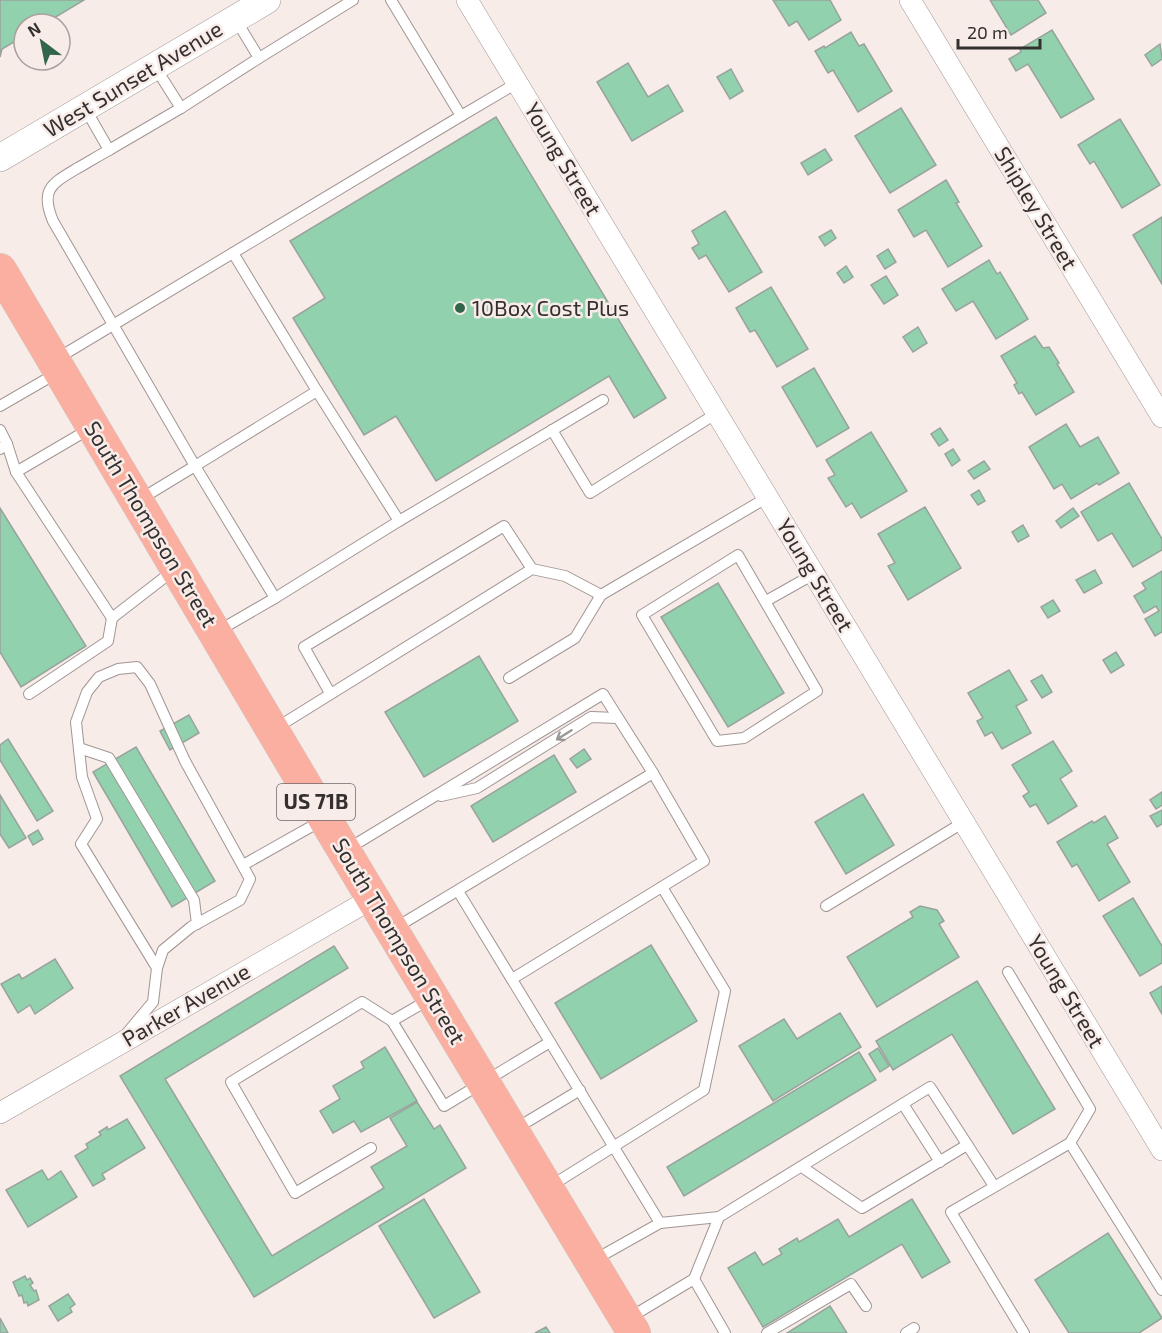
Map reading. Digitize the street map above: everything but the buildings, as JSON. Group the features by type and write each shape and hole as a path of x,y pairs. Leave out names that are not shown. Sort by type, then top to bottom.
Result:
{"highway":[{"name":"South Thompson Street","path":"0,270 325,819 630,1326"}],"street":[{"name":"Young Street","path":"467,0 1162,1150"},
{"name":"Shipley Street","path":"910,0 1162,417"},
{"name":"West Sunset Avenue","path":"0,158 249,7"},
{"name":"Parker Avenue","path":"0,1113 373,898"}],"lane":[{"path":"275,598 52,221 47,207 48,194 53,183 181,108 353,0"},
{"path":"391,0 461,116"},
{"path":"249,7 260,58"},
{"path":"155,66 181,108"},
{"path":"0,406 114,324 517,83"},
{"path":"85,108 110,150"},
{"path":"233,253 399,521"},
{"path":"137,501 317,391"},
{"path":"215,632 603,400"},
{"path":"552,430 590,493 717,413"},
{"path":"16,472 93,427"},
{"path":"0,430 4,447 16,472 112,618"},
{"path":"509,678 575,638 601,595 768,498"},
{"path":"330,693 304,647 504,526 532,569"},
{"path":"738,555 766,601 817,691 744,738 717,741 642,615 738,555"},
{"path":"29,694 108,641 112,618 177,568"},
{"path":"273,730 532,569 565,576 601,595"},
{"path":"766,601 814,574"},
{"path":"118,1045 153,1002 157,968 164,950 197,924 240,900 250,879 185,761 150,684 137,667 118,669 99,677 87,692 76,722 82,777 97,819 81,844 157,968"},
{"path":"345,850 603,694 704,861 512,979"},
{"path":"429,799 477,788 591,717 617,717"},
{"path":"79,748 109,758 194,900 197,924"},
{"path":"392,930 653,774"},
{"path":"243,865 325,819"},
{"path":"826,906 964,822"},
{"path":"547,1188 704,1090 724,991 662,887"},
{"path":"458,891 660,1223"},
{"path":"1008,972 1089,1109 1070,1143 951,1212 1024,1333"},
{"path":"392,1021 433,998"},
{"path":"370,1148 295,1193 231,1082 362,1002 392,1021 444,1106 550,1042"},
{"path":"592,1262 660,1223 719,1217 930,1087 994,1186"},
{"path":"512,1130 580,1090"},
{"path":"903,1104 940,1162"},
{"path":"1070,1143 1162,1290"},
{"path":"802,1167 862,1208 967,1145"},
{"path":"630,1326 694,1279 719,1217"},
{"path":"694,1279 725,1333"},
{"path":"767,1333 851,1284 866,1306"}],"place":[{"name":"10Box Cost Plus","path":"460,308"}]}
